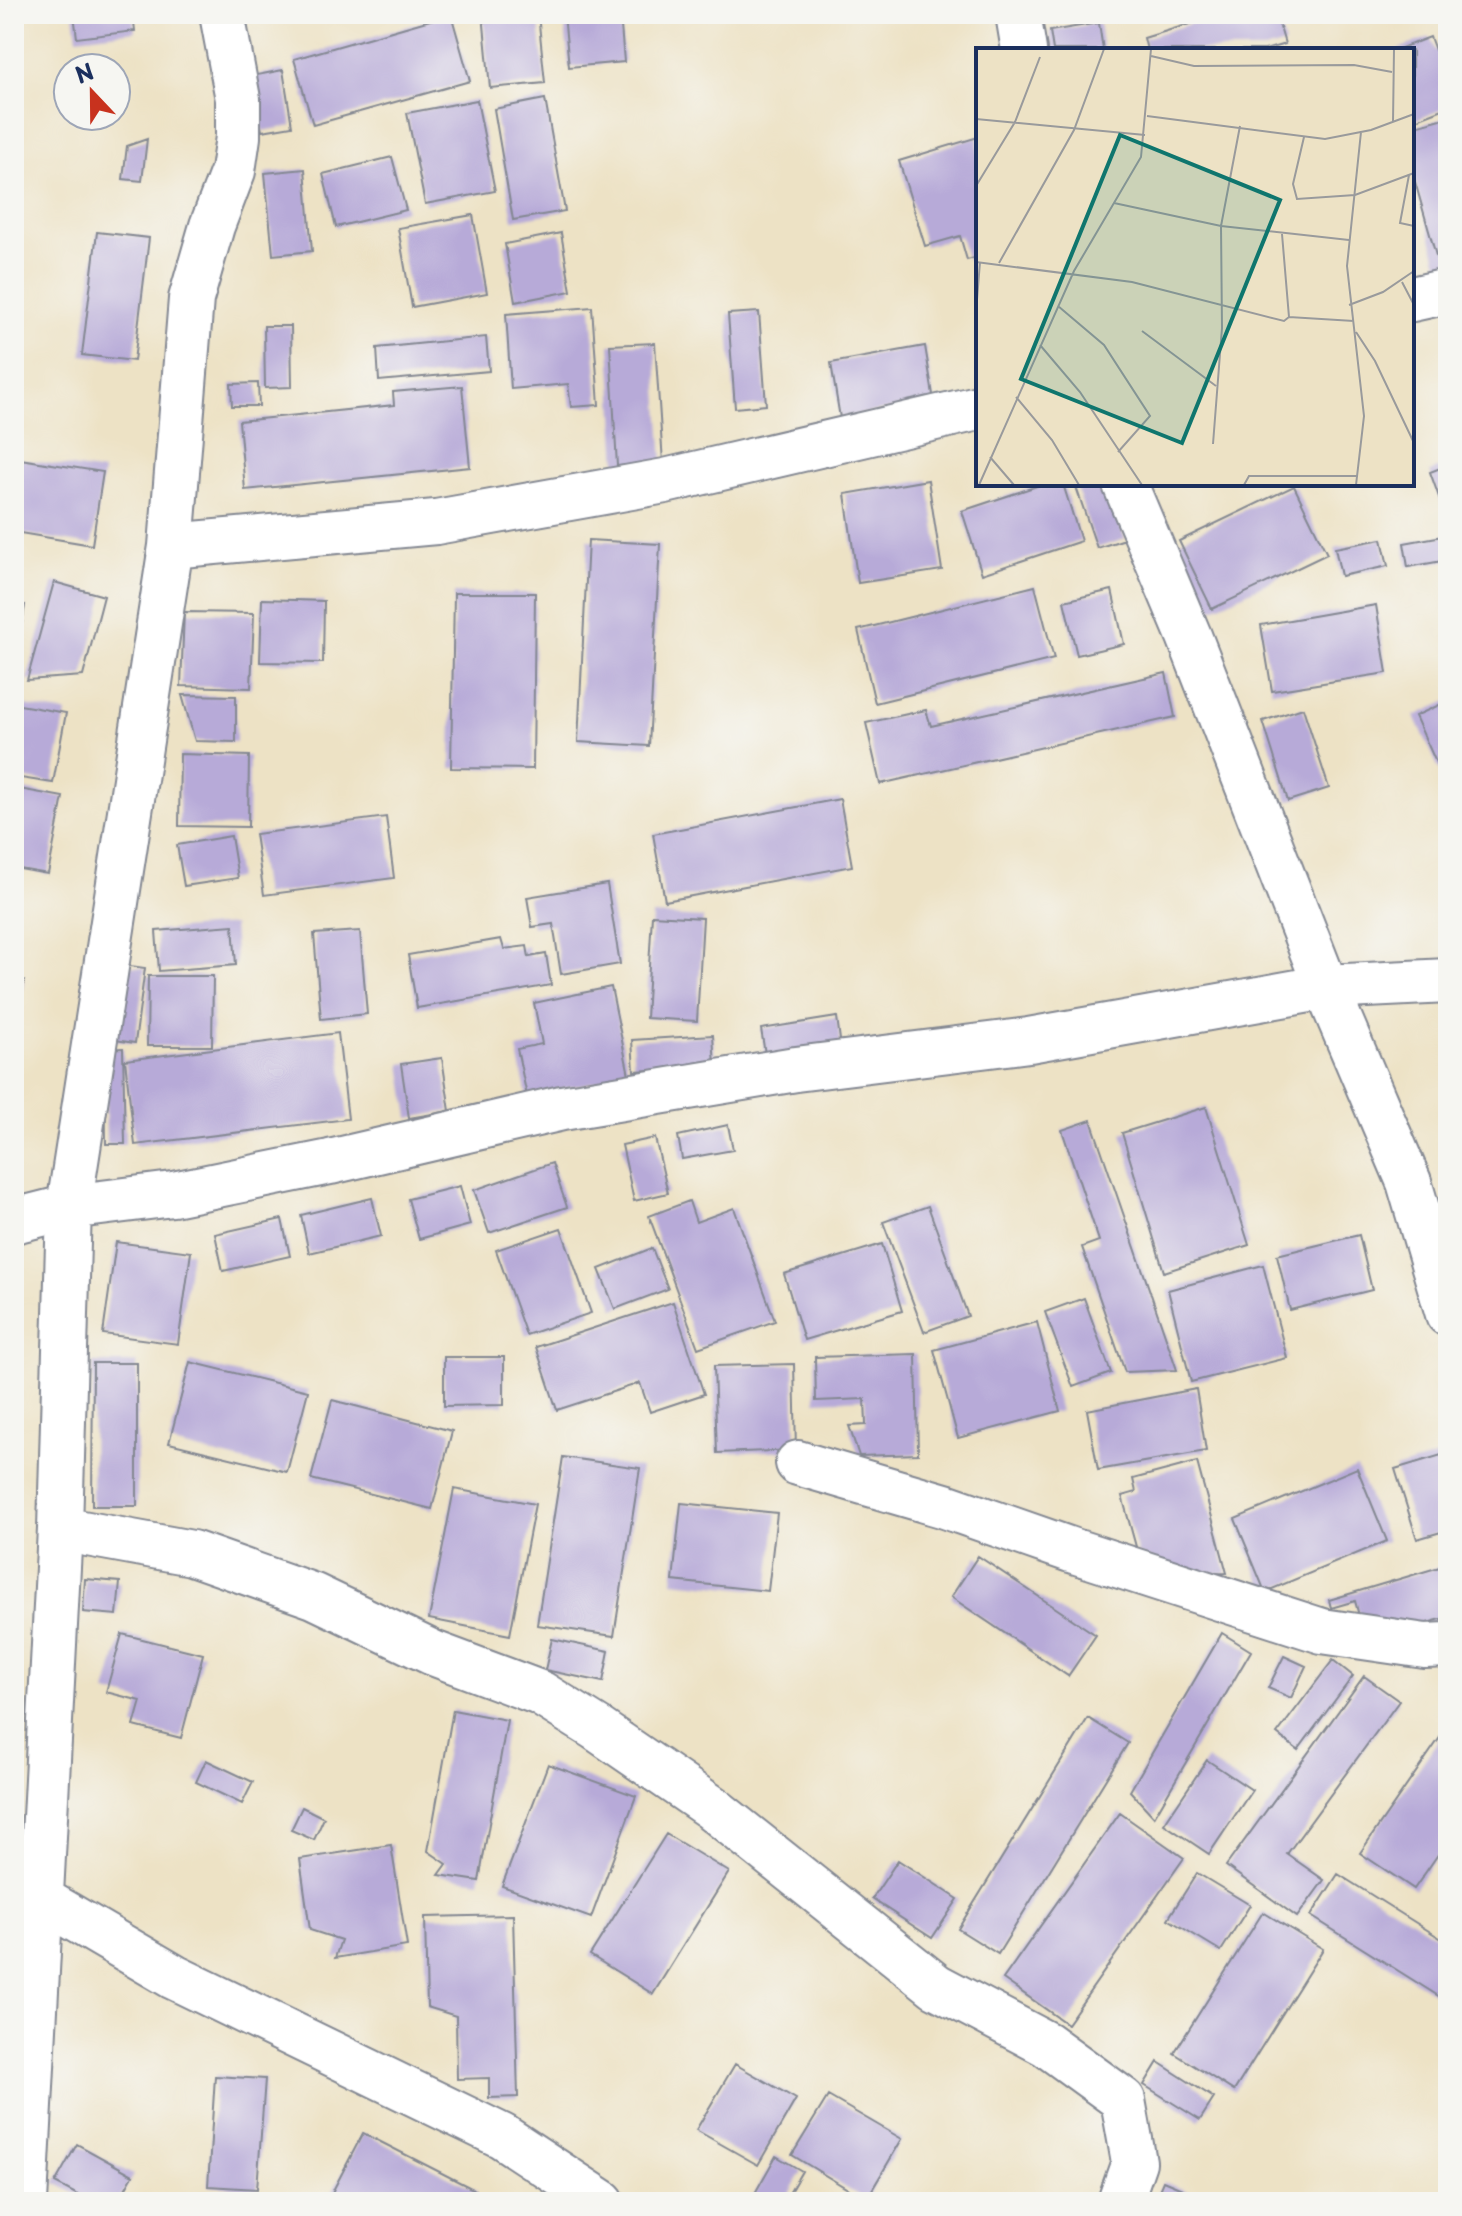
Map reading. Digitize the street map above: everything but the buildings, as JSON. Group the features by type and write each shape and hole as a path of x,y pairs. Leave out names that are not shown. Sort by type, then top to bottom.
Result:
{"street":[{"path":"25,2202 60,1529 69,1207 171,546 191,299 212,226 233,171 238,137 238,99 222,14"},
{"path":"1018,14 1024,48"},
{"path":"1414,299 1448,291"},
{"path":"171,546 436,522 665,481 976,408"},
{"path":"1126,486 1189,636 1326,987 1409,1182 1448,1314"},
{"path":"14,1221 69,1207 187,1191 330,1162 562,1108 796,1069 1029,1040 1326,987 1448,981"},
{"path":"798,1463 945,1506 1098,1560 1322,1631 1425,1646 1448,1645"},
{"path":"60,1529 192,1553 314,1596 433,1653 540,1693 596,1728 711,1807 936,1986 1046,2044 1123,2100 1134,2162 1120,2202"},
{"path":"39,1898 174,1977 502,2136 602,2202"}]}
